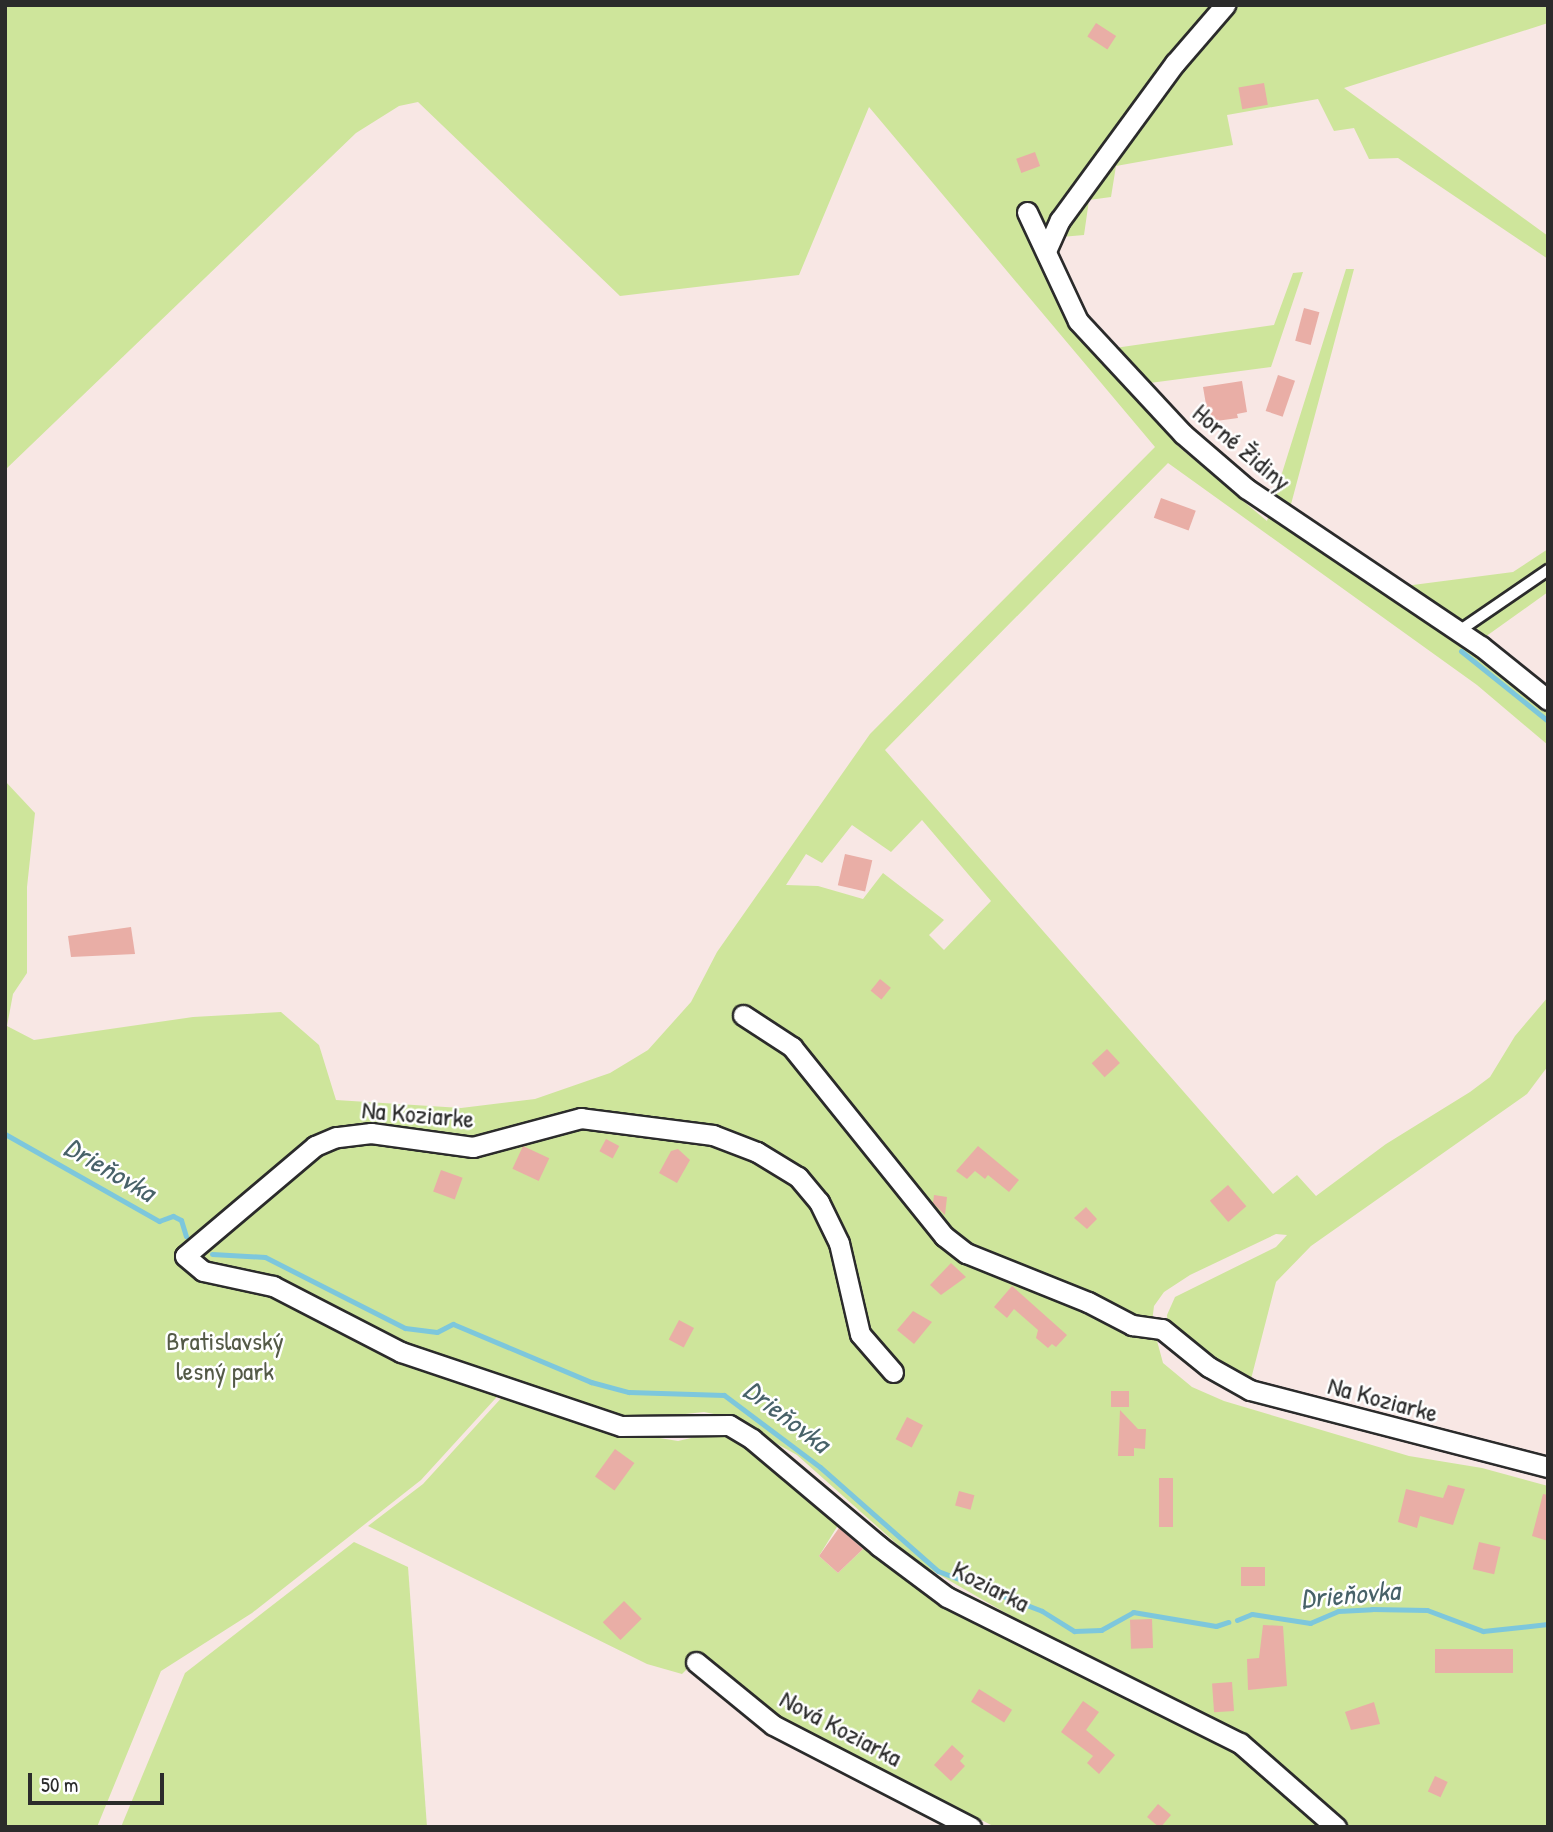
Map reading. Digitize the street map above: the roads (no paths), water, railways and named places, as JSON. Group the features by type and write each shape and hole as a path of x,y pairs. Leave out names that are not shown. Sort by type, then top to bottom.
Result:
{"street":[{"path":"1046,251 1059,219 1175,63 1225,5"},
{"name":"Horné Židiny","path":"1027,212 1077,321 1183,434 1247,489 1458,631 1548,700"},
{"name":"Na Koziarke","path":"743,1015 782,1038 805,1061 954,1247 1088,1302 1132,1325 1162,1329 1209,1367 1250,1390 1548,1467"},
{"name":"Na Koziarke","path":"185,1256 307,1152 336,1137 371,1133 473,1147 581,1118 713,1135 739,1143 797,1177 819,1202 839,1243 860,1334 893,1372"},
{"name":"Koziarka","path":"185,1256 203,1271 273,1286 401,1352 621,1426 663,1427 705,1422 737,1429 947,1597 1240,1743 1336,1827"},
{"name":"Nová Koziarka","path":"696,1662 773,1725 971,1827"}],"lane":[{"path":"1458,631 1548,570"}],"waterway":[{"path":"1461,651 1548,721"},
{"name":"Drieňovka","path":"5,1134 159,1221 173,1216 181,1220 186,1236"},
{"name":"Drieňovka","path":"212,1254 265,1257 405,1328 437,1332 453,1324 591,1382 629,1392 724,1395 820,1467 938,1571 1042,1611 1074,1631 1101,1630 1133,1612 1216,1626 1228,1622"},
{"name":"Drieňovka","path":"1237,1620 1252,1614 1310,1623 1338,1611 1372,1609 1427,1610 1483,1631 1548,1624"}],"park label":[{"name":"Bratislavský lesný park","path":"225,1356"}]}
